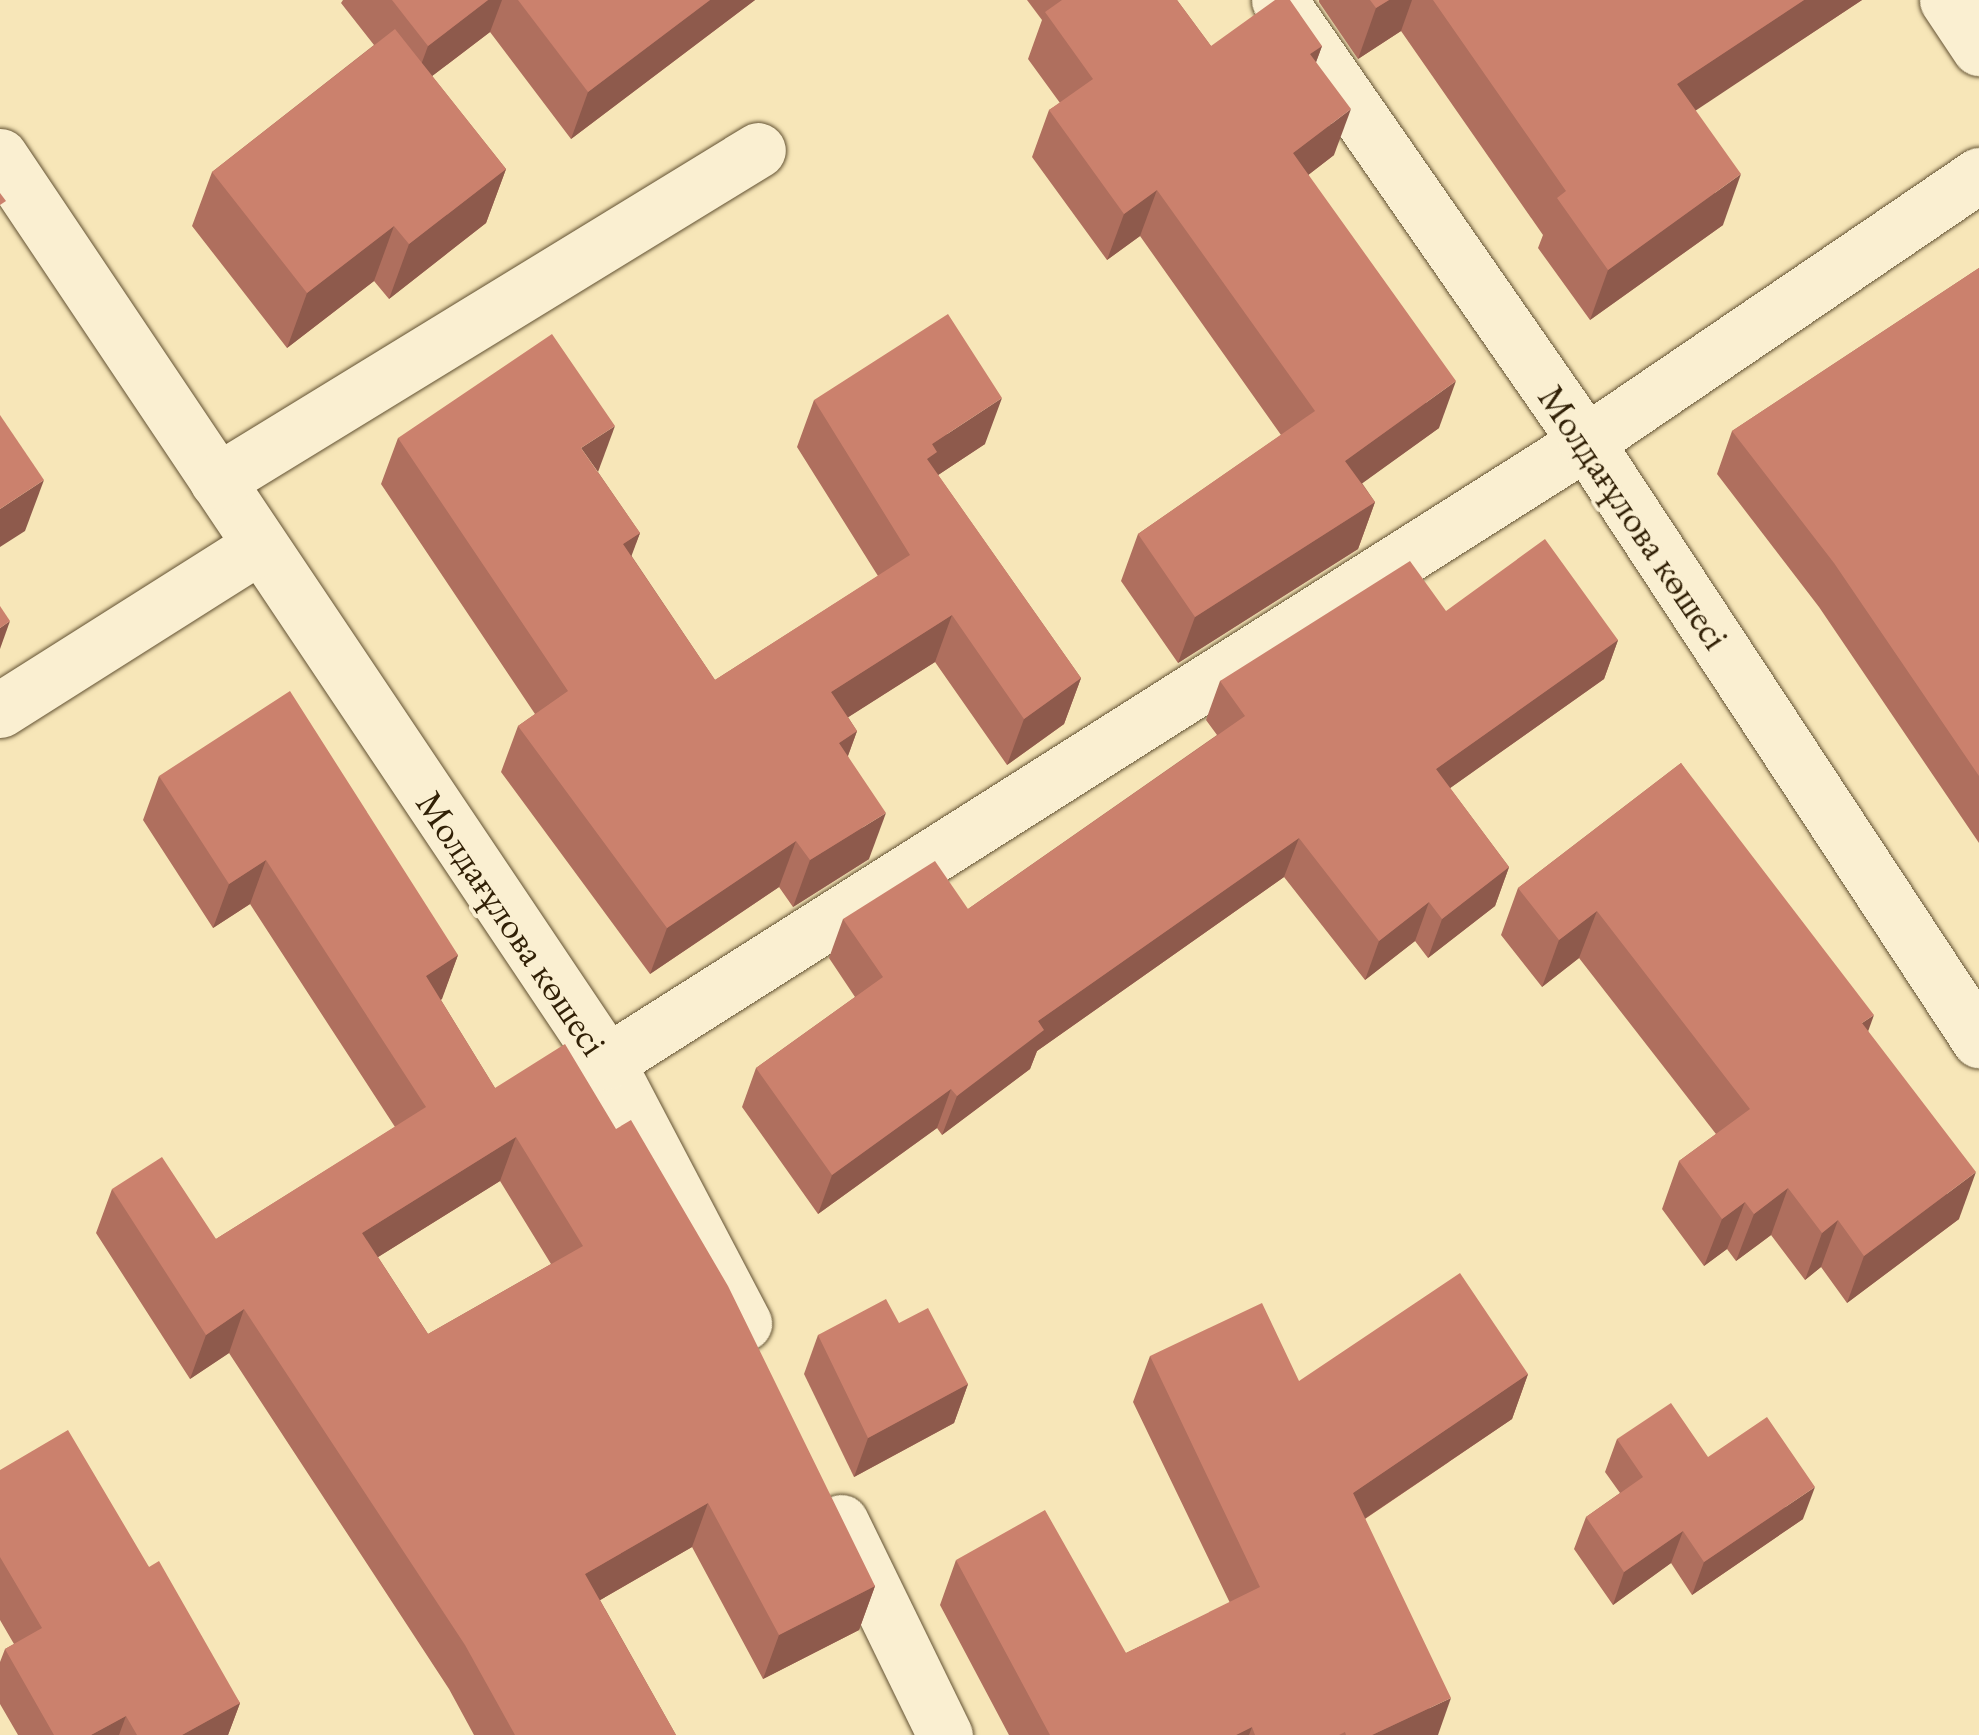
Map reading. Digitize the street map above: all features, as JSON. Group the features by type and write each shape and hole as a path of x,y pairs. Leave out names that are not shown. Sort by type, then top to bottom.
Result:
{"street":[{"name":"Молдағұлова көшесі","path":"1279,0 1586,442 1979,1040"},
{"path":"1947,0 1979,48"},
{"path":"217,481 758,150"},
{"name":"Молдағұлова көшесі","path":"0,156 606,1062 766,1368"},
{"path":"606,1062 1586,442 1979,176"},
{"path":"0,710 259,546"},
{"path":"817,1472 945,1735"}],"building":[{"path":"392,0 488,0 428,46"},
{"path":"518,0 710,0 588,92"},
{"path":"1062,0 1177,0 1211,46 1275,0 1290,0 1322,46 1310,54 1351,109 1293,153 1456,381 1345,461 1375,502 1195,617 1138,534 1315,411 1157,190 1124,214 1049,110 1093,79 1045,12"},
{"path":"1370,0 1389,0 1376,8"},
{"path":"1433,0 1804,0 1677,84 1741,174 1608,270 1557,198 1566,191"},
{"path":"395,29 506,169 409,244 394,226 307,293 212,172"},
{"path":"1979,268 1979,776 1834,563 1732,431"},
{"path":"948,314 1002,398 932,444 937,452 927,459 1081,678 1024,719 952,615 831,692 857,731 839,743 886,813 810,860 796,841 667,928 518,726 568,691 398,438 552,334 615,426 581,448 640,533 623,544 715,680 910,555 814,400"},
{"path":"0,415 44,480 0,509"},
{"path":"1545,539 1618,640 1436,769 1509,867 1442,919 1429,902 1379,941 1299,838 1038,1021 1044,1030 957,1096 951,1089 832,1175 756,1068 883,977 843,919 935,861 968,909 1245,716 1220,681 1410,561 1446,611"},
{"path":"0,606 10,621 0,628"},
{"path":"290,691 458,955 426,976 495,1088 565,1044 616,1129 631,1120 728,1286 875,1586 779,1635 708,1503 585,1574 676,1735 515,1735 465,1645 244,1309 206,1335 112,1189 162,1157 216,1239 426,1107 266,860 229,884 159,776","holes":["516,1137 583,1246 428,1334 362,1233"]},
{"path":"1681,763 1874,1015 1862,1023 1976,1172 1864,1256 1838,1220 1822,1233 1788,1188 1754,1214 1745,1202 1722,1219 1679,1161 1750,1109 1597,911 1559,940 1518,888"},
{"path":"1460,1273 1528,1374 1353,1493 1451,1698 1372,1735 1255,1735 1252,1727 1236,1735 1050,1735 956,1560 1045,1510 1126,1653 1260,1587 1150,1356 1262,1303 1299,1381"},
{"path":"886,1299 899,1323 928,1308 968,1384 868,1438 818,1335"},
{"path":"1671,1403 1708,1457 1767,1417 1815,1487 1704,1562 1683,1531 1624,1572 1586,1517 1643,1477 1617,1439"},
{"path":"68,1430 149,1567 159,1561 240,1703 182,1735 137,1735 126,1716 91,1735 54,1735 5,1649 42,1628 0,1557 0,1470"}]}
